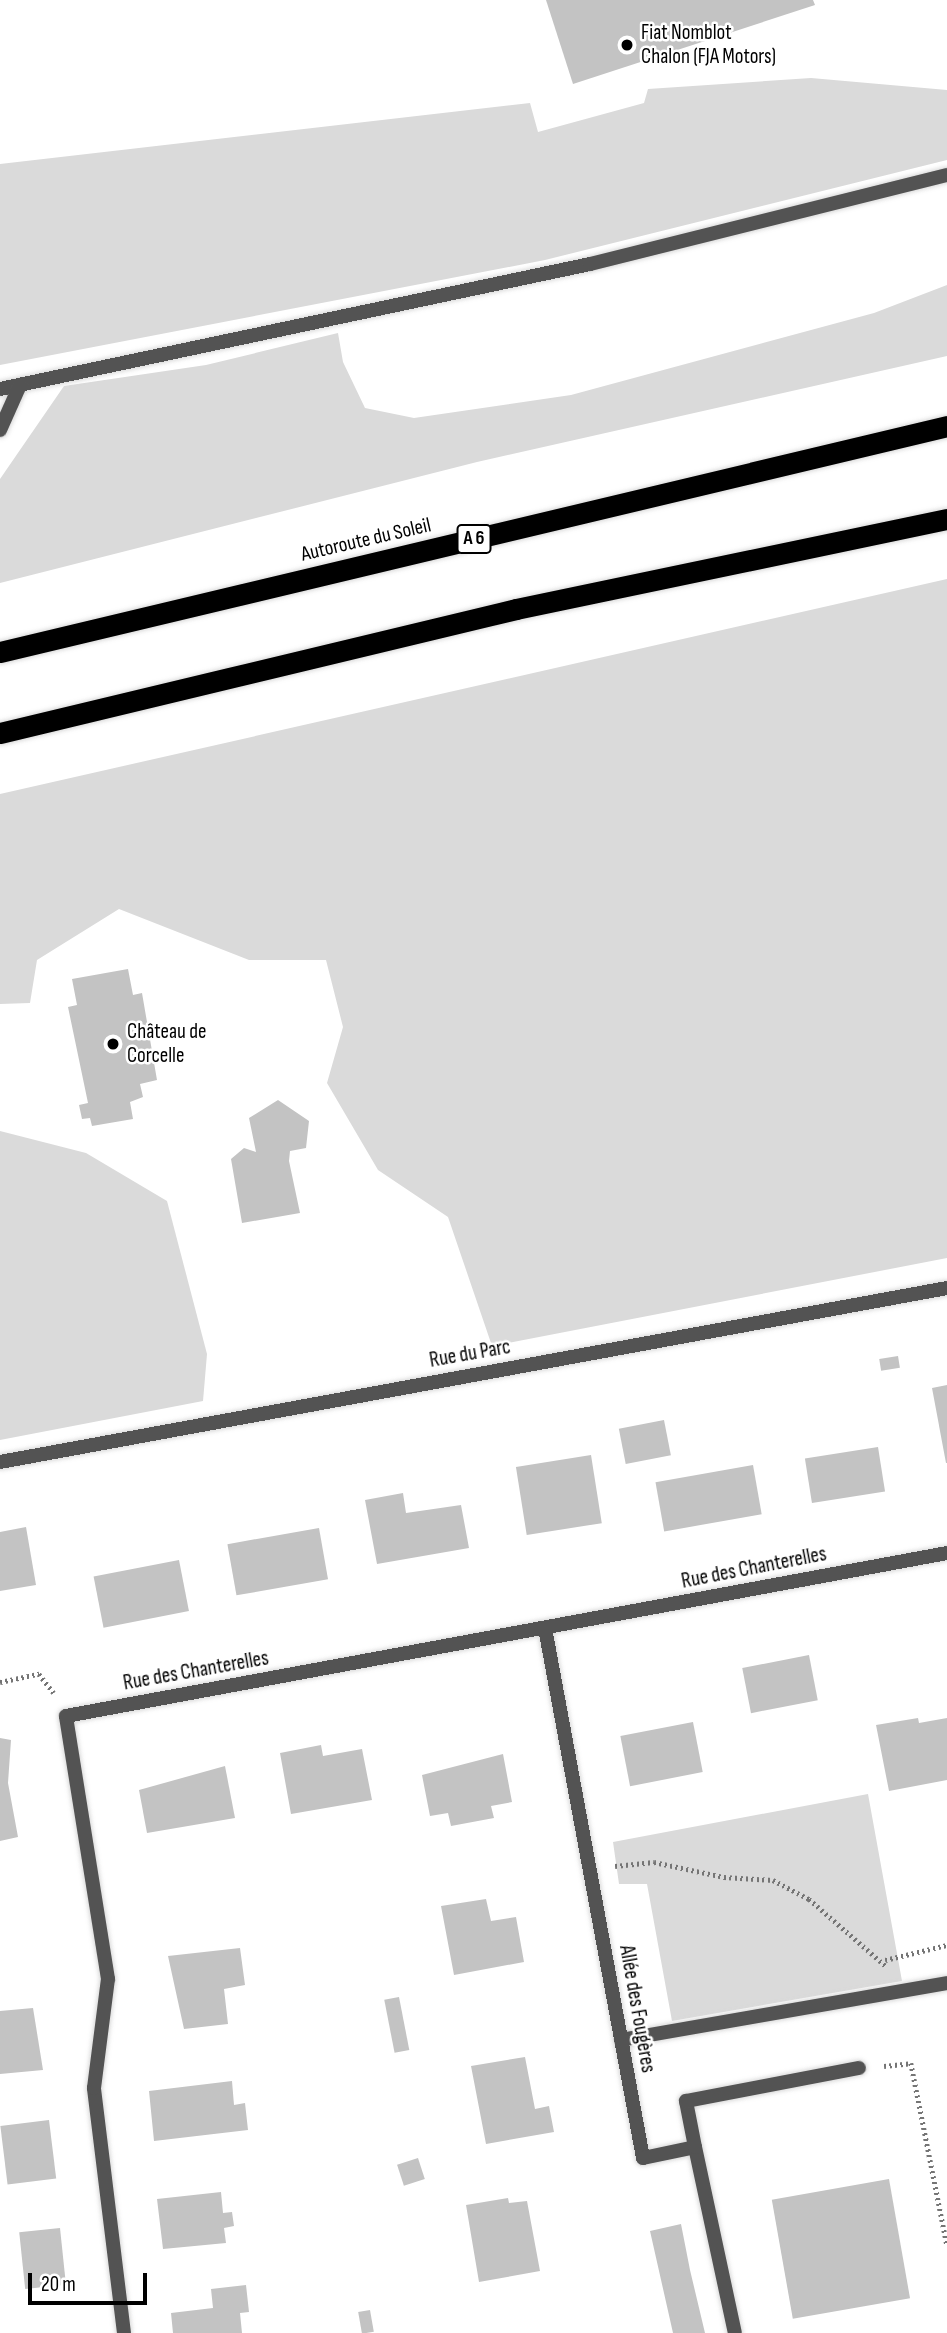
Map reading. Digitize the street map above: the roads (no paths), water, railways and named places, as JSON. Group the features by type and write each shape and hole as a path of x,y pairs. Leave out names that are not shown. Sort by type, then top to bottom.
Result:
{"highway":[{"name":"Autoroute du Soleil","path":"0,652 947,426"},
{"path":"0,733 516,609 947,519"}],"street":[{"path":"0,389 590,264 947,175"},
{"path":"0,430 20,385"},
{"name":"Rue du Parc","path":"0,1462 947,1288"},
{"name":"Rue des Chanterelles","path":"124,2333 94,2088 108,1979 65,1716 947,1553"},
{"name":"Allée des Fougères","path":"545,1628 643,2158 695,2147"},
{"path":"621,2040 947,1983"},
{"path":"735,2333 686,2101 859,2068"}],"place":[{"name":"Fiat Nomblot Chalon (FJA Motors)","path":"627,45"},
{"name":"Château de Corcelle","path":"113,1044"}]}
